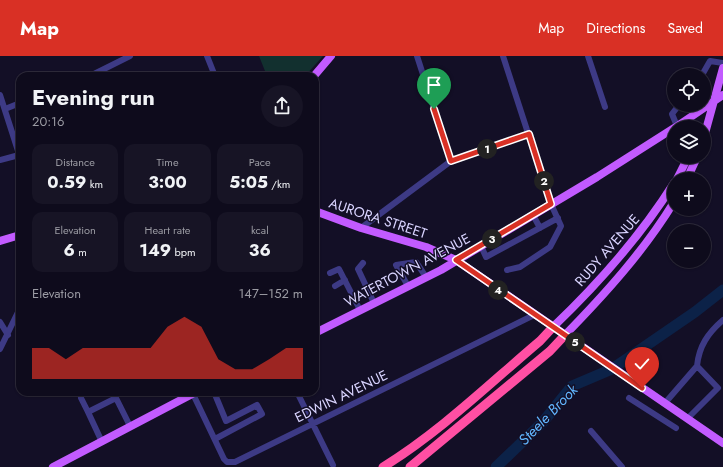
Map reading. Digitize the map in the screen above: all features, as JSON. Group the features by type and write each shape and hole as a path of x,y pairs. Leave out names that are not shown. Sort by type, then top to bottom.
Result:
{"highway":[{"path":"383,467 413,448 440,426 540,341 553,327"},
{"path":"410,467 550,351 565,335"}],"main road":[{"path":"317,72 331,56"},
{"path":"709,120 723,68"},
{"name":"WATERTOWN AVENUE","path":"687,120 723,95"},
{"path":"705,120 714,102"},
{"name":"WATERTOWN AVENUE","path":"319,331 426,277 481,246 667,133"},
{"name":"RUDY AVENUE","path":"553,327 586,296 621,256 655,214 667,194"},
{"name":"AURORA STREET","path":"319,212 361,228 426,247 456,260 534,315 723,443"},
{"name":"RUDY AVENUE","path":"565,335 597,302 630,264 667,214"},
{"path":"0,240 16,237"},
{"path":"53,467 189,396"}],"street":[{"path":"106,72 130,56"},
{"path":"207,56 213,72"},
{"path":"417,56 451,161"},
{"path":"503,56 551,204 561,226 550,247 520,267 507,270"},
{"path":"588,56 605,107"},
{"path":"706,68 710,61 723,63"},
{"path":"0,96 16,143"},
{"path":"5,109 16,105"},
{"path":"361,228 451,161 529,134"},
{"path":"0,160 16,157"},
{"path":"533,215 540,228"},
{"path":"481,246 486,257 558,218"},
{"path":"502,233 508,246"},
{"path":"408,286 396,265 416,262 426,277"},
{"path":"363,263 358,269 374,303"},
{"path":"330,273 339,269 360,310"},
{"path":"335,286 345,280"},
{"name":"EDWIN AVENUE","path":"196,396 224,459 231,463 534,315"},
{"path":"0,349 16,317"},
{"path":"665,403 697,366 699,351 711,330 723,320"},
{"path":"0,322 8,335"},
{"path":"686,419 718,388 697,366"},
{"path":"216,396 229,431"},
{"path":"299,396 333,465"},
{"path":"81,398 102,442"},
{"path":"88,412 116,398 130,426"},
{"path":"629,398 676,428"},
{"path":"215,439 262,414 257,405 226,421"},
{"path":"591,431 622,467"}],"green space":[{"path":"259,56 323,56 309,72 265,72"}],"waterway":[{"name":"Steele Brook","path":"496,467 543,422 572,386 612,369 695,312 723,290"}],"route":[{"path":"434,109 451,161 529,134 551,204 456,260 642,388"}]}
